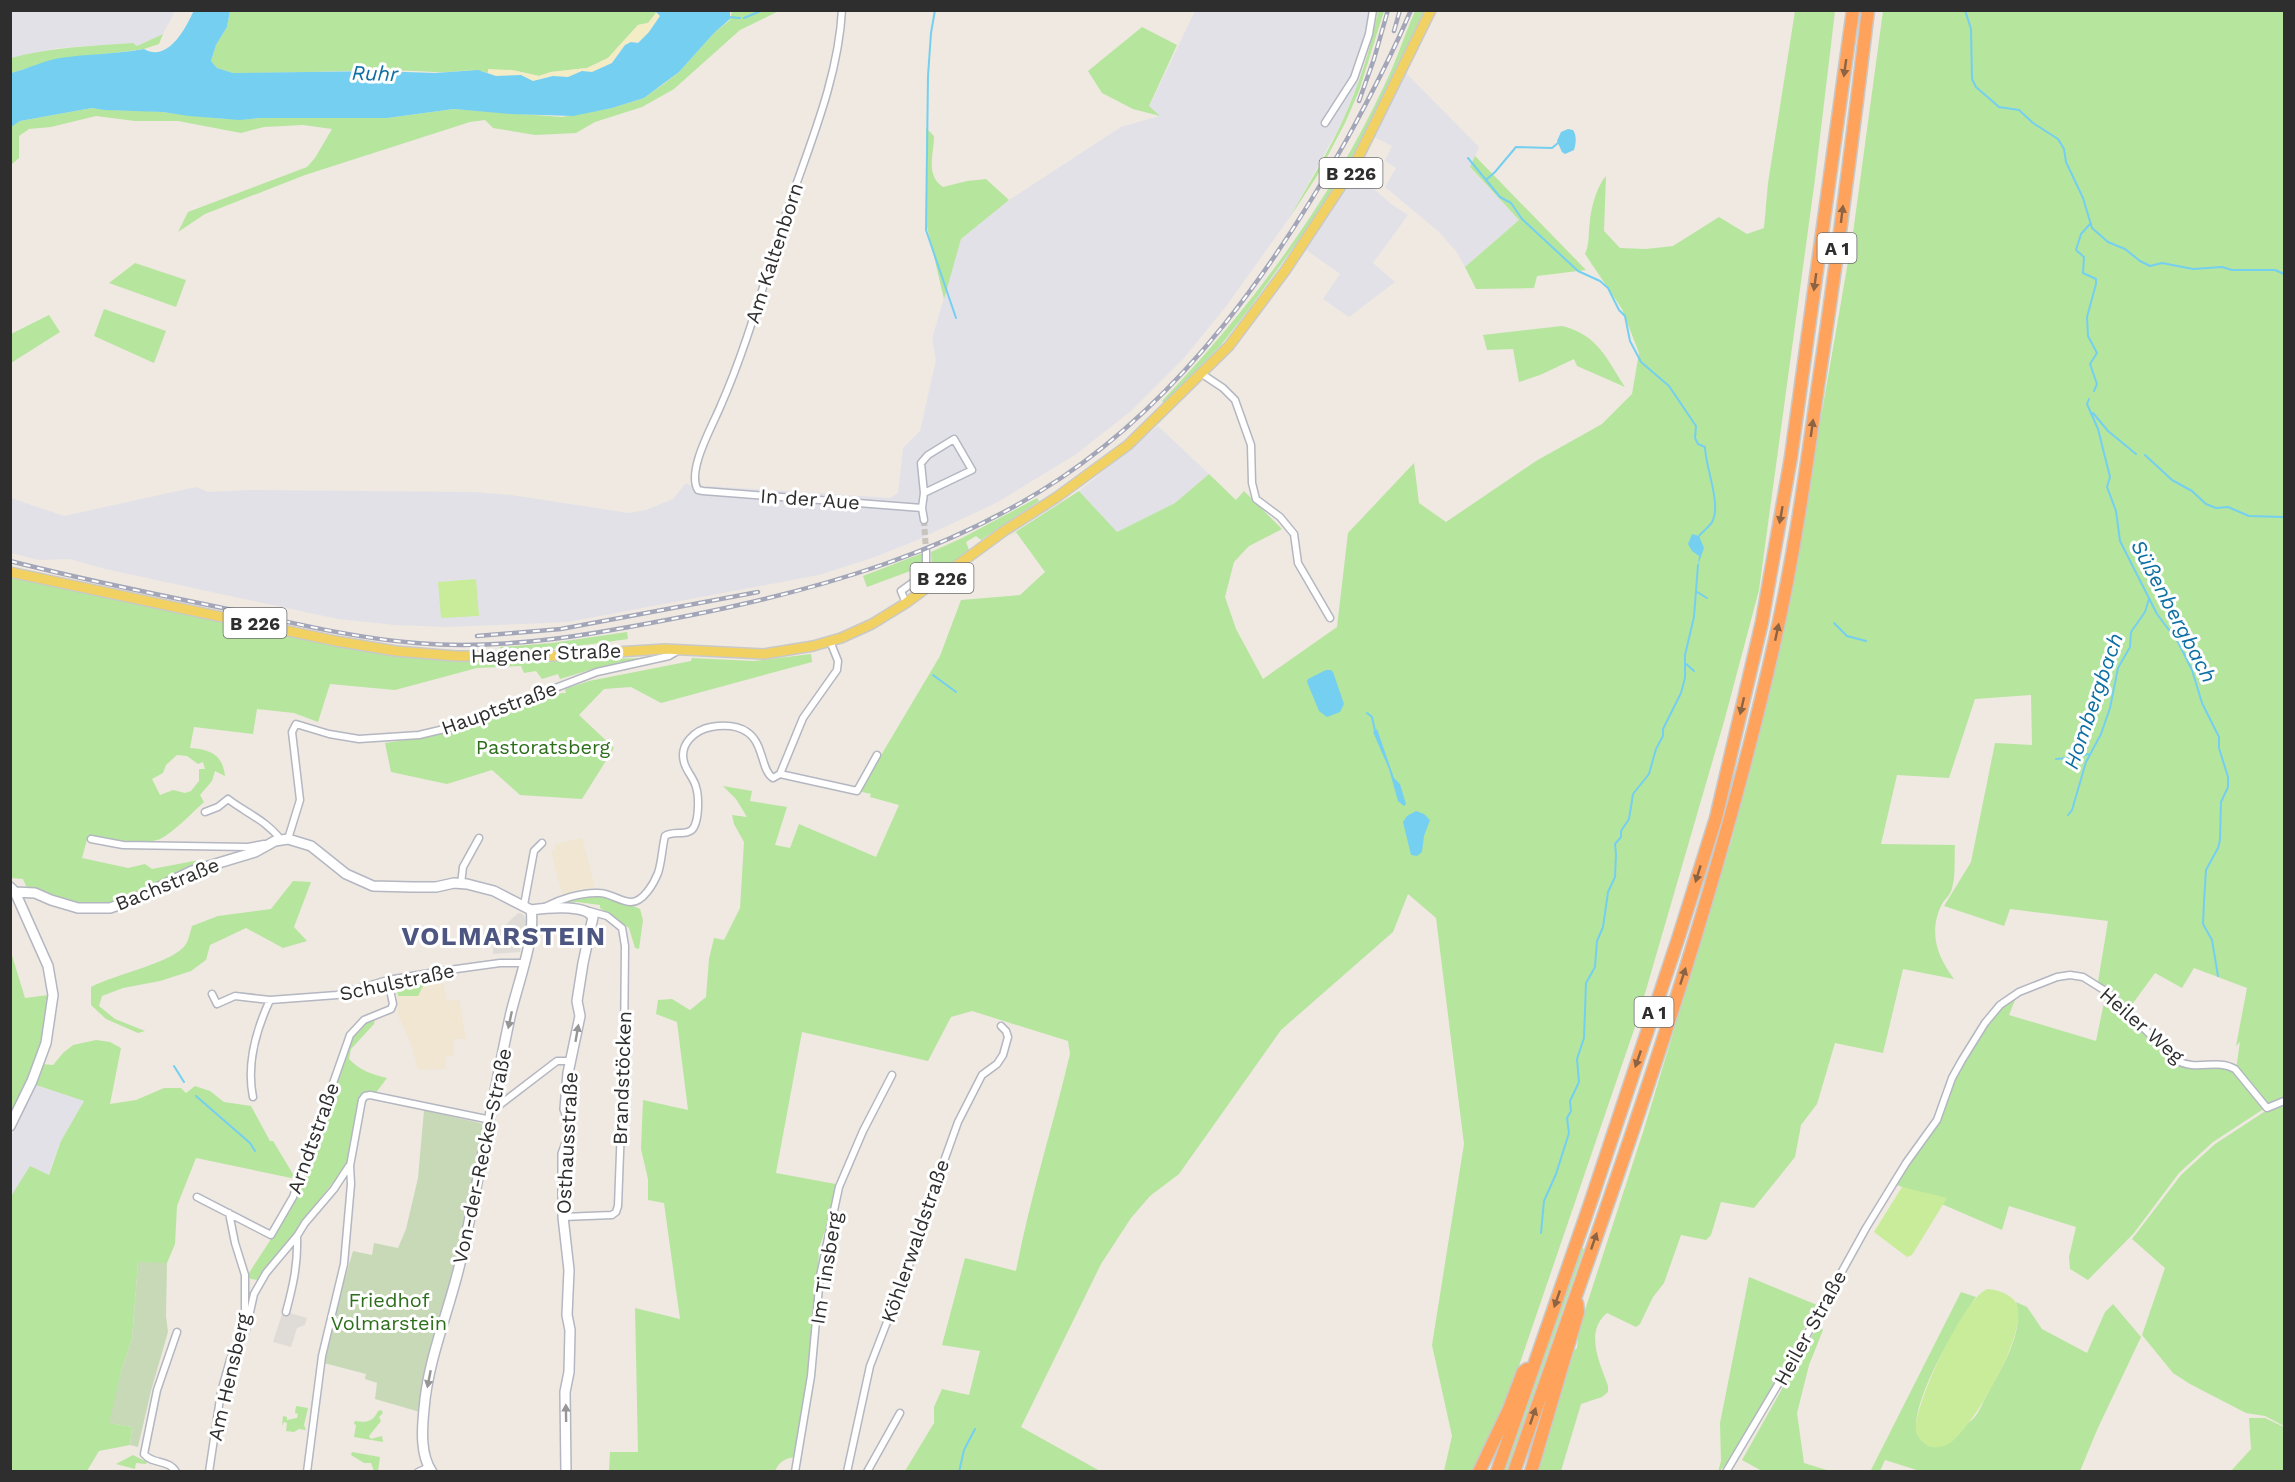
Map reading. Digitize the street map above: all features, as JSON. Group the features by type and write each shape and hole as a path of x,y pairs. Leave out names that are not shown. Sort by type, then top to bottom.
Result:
{"highway":[{"name":"A 1","path":"1497,1472 1662,988 1716,818 1762,622 1791,457 1853,10"},
{"name":"A 1","path":"1514,1472 1576,1296 1698,931 1733,811 1777,631 1804,486 1868,10"},
{"path":"1531,1472 1578,1312 1576,1296"},
{"path":"1479,1472 1523,1372 1535,1362"}],"main road":[{"name":"B 226","path":"1202,374 1248,322 1285,271 1353,168 1431,10"},
{"name":"Hagener Straße","path":"10,572 318,637 396,651 456,656 517,657 681,649 730,654 764,654 813,646 872,624 906,603 1004,531 1048,503 1128,445 1202,374"}],"street":[{"name":"Am Kaltenborn","path":"698,490 694,476 697,460 739,360 821,111 832,70 842,10"},
{"path":"1324,123 1354,78 1369,34 1373,10"},
{"path":"1202,374 1223,388 1235,400 1251,445 1252,483 1256,499 1280,517 1294,534 1298,563 1330,618"},
{"path":"924,493 972,470 954,439 928,455 921,463 924,520"},
{"name":"In der Aue","path":"698,490 922,508"},
{"path":"906,603 901,591 927,573 926,551"},
{"path":"543,908 585,894 603,893 630,902 645,894 657,874 665,836 671,833 688,832 694,828 697,820 697,789 685,767 683,757 689,740 698,730 725,726 736,727 747,732 759,745 769,775 773,778 780,774 803,718 837,669 838,661 830,641"},
{"name":"Hauptstraße","path":"284,839 300,800 292,735 296,724 329,734 358,739 419,735 457,726 597,672 669,656 681,649"},
{"path":"780,774 857,791 877,755"},
{"path":"205,812 228,799 256,816 284,839 305,843 315,848 346,874 373,886 436,887 442,884 461,884 494,891 527,908 588,911"},
{"path":"461,884 463,867 479,838"},
{"path":"91,839 123,844 191,847 202,845 248,847 268,844"},
{"name":"Bachstraße","path":"13,890 35,892 51,900 78,908 110,908 133,900 192,871 255,852 268,844 284,839"},
{"path":"527,908 534,851 542,843"},
{"path":"10,1126 32,1081 46,1043 53,995 48,966 13,890"},
{"name":"Von-der-Recke-Straße","path":"430,1469 423,1442 424,1408 429,1374 461,1261 508,1029 524,963 532,917 527,908"},
{"name":"Osthausstraße","path":"566,1472 565,1392 569,1372 570,1330 567,1315 569,1270 563,1217 563,1154 568,1140 570,1121 565,1108 568,1073 580,1016 577,1001 593,917 588,911"},
{"name":"Brandstöcken","path":"563,1217 612,1215 618,1206 624,1059 625,946 622,928 601,913 588,911"},
{"name":"Schulstraße","path":"212,994 217,1004 235,996 270,1000 337,995 388,980 471,966 524,963"},
{"name":"Heiler Weg","path":"1894,1184 1937,1120 1952,1078 1993,1011 2019,992 2057,977 2070,975 2083,977 2096,984 2176,1060 2185,1065 2223,1064 2235,1069 2267,1108 2284,1101"},
{"name":"Arndtstraße","path":"197,1197 271,1235 293,1197 350,1035 364,1020 392,1009 388,980"},
{"path":"252,1097 254,1042 257,1028 270,1000"},
{"name":"Köhlerwaldstraße","path":"847,1472 870,1366 912,1260 925,1214 958,1122 982,1075 997,1064 1003,1055 1008,1037 1001,1026"},
{"path":"493,1110 557,1061 571,1061"},
{"name":"Im Tinsberg","path":"795,1472 811,1376 820,1276 839,1187 862,1131 892,1075"},
{"path":"307,1472 322,1356 344,1264 351,1184 350,1166 360,1106 365,1096 490,1120"},
{"path":"237,1343 245,1334 254,1294 259,1285 297,1236 304,1222 334,1189 350,1166"},
{"name":"Heiler Straße","path":"1726,1472 1793,1359 1866,1228 1894,1184"},
{"name":"Am Hensberg","path":"208,1472 221,1392 230,1360 243,1332 245,1278 229,1213"},
{"path":"286,1312 295,1281 298,1259 297,1236"},
{"path":"176,1472 170,1464 149,1460 144,1454 157,1390 177,1332"},
{"path":"867,1472 900,1413"},
{"path":"418,1472 430,1469"}],"shaded area":[{"path":"11,11 175,11 163,34 137,46 133,43 58,48 11,58"},
{"path":"1195,11 1377,11 1373,33 1356,89 1342,122 1290,217 1227,305 1184,358 1131,411 1075,455 996,503 915,541 819,575 568,622 447,627 395,625 338,619 105,569 70,559 39,560 11,553 11,498 64,516 196,487 208,492 250,490 474,492 511,495 629,513 646,510 673,499 686,483 698,490 708,486 890,498 898,493 903,448 920,431 936,360 932,339 961,239 1009,200 1121,127 1159,116 1149,107"},
{"path":"1403,70 1479,147 1470,168 1519,220 1465,267 1456,251 1438,231 1385,187 1396,168 1385,161 1392,146 1370,135"},
{"path":"1356,173 1391,204 1408,215 1373,263 1395,282 1349,317 1323,299 1340,274 1305,249"},
{"path":"1158,426 1209,474 1175,503 1117,532 1079,491"},
{"path":"582,838 595,887 569,892 569,895 563,897 551,851 555,850 555,844"},
{"path":"518,913 523,914 527,921 524,934 520,935 519,939 523,940 520,952 493,954 494,936"},
{"path":"442,976 447,1001 459,999 466,1039 453,1039 454,1056 446,1057 446,1069 418,1070 410,1041 398,1015 396,985"},
{"path":"36,1085 84,1101 61,1141 48,1175 30,1166 11,1198 11,1137"},
{"path":"283,1311 307,1318 305,1325 297,1328 291,1347 273,1342"}],"green space":[{"path":"655,10 656,13 648,23 638,25 608,58 587,68 551,72 539,76 512,70 489,70 488,73 481,71 383,71 233,73 217,68 211,61 216,45 227,27 230,11"},
{"path":"732,11 779,11 740,30 674,89 642,107 595,122 576,133 535,135 493,128 485,120 470,122 305,175 205,214 178,232 188,212 307,167 332,129 303,125 264,127 241,133 178,121 135,121 96,116 51,127 29,129 19,136 19,158 11,165 10,127 20,121 92,108 236,119 387,118 454,109 562,117 612,108 644,98 679,72 714,33 730,20"},
{"path":"1378,11 1384,11 1359,91 1317,176 1290,217 1331,145 1349,107 1368,53"},
{"path":"1415,11 1424,11 1357,148 1318,213 1221,345 1164,403 1162,401 1195,366 1257,291 1313,213 1362,129 1388,77"},
{"path":"1795,11 1835,11 1815,179 1759,590 1725,718 1637,1021 1510,1392 1474,1471 1444,1471 1452,1436 1432,1345 1464,1144 1436,918 1408,894 1393,932 1281,1030 1179,1174 1150,1196 1131,1218 1101,1264 1021,1427 1100,1471 905,1471 934,1423 934,1407 942,1389 969,1395 980,1351 942,1345 965,1258 1016,1271 1070,1054 1068,1041 972,1011 951,1017 928,1061 802,1032 776,1173 841,1185 819,1248 814,1376 797,1457 783,1461 775,1471 609,1472 610,1452 638,1452 635,1308 680,1319 664,1203 648,1200 648,1179 641,1149 643,1100 688,1110 677,1022 656,1014 658,1000 672,999 690,1010 706,997 709,959 714,938 724,940 740,908 744,842 734,824 732,815 747,817 736,799 723,786 752,791 750,801 787,807 775,845 790,848 799,824 876,857 899,805 870,797 871,794 862,792 861,789 940,656 961,600 1020,595 1045,572 1016,532 1009,536 1079,491 1117,532 1175,503 1209,474 1236,500 1244,491 1282,529 1249,546 1234,562 1225,597 1236,629 1263,679 1337,627 1348,533 1414,463 1419,503 1446,522 1536,461 1602,424 1632,394 1639,353 1622,309 1585,254 1593,204 1606,176 1604,231 1620,248 1646,249 1673,246 1719,217 1747,234 1764,228 1768,183"},
{"path":"1883,11 2284,11 2284,1426 2265,1416 2246,1413 2190,1384 2173,1373 2142,1335 2165,1268 2132,1239 2181,1175 2215,1144 2267,1110 2236,1069 2240,1042 2236,1046 2247,988 2194,968 2182,988 2155,973 2128,1010 2098,982 2108,921 2010,909 2004,926 1944,906 1971,862 1995,743 2032,745 2031,695 1975,699 1949,778 1897,775 1881,844 1955,845 1953,883 1938,914 1935,934 1939,953 1954,979 1903,969 1883,1053 1835,1043 1817,1104 1801,1125 1795,1157 1754,1208 1721,1202 1711,1235 1706,1240 1681,1235 1664,1283 1636,1327 1607,1313 1600,1321 1596,1329 1596,1348 1608,1392 1602,1397 1581,1404 1561,1471 1536,1472 1540,1465 1572,1352 1577,1348 1586,1307 1644,1129 1732,839 1783,636 1853,233"},
{"path":"1142,27 1177,45 1149,106 1160,116 1133,109 1102,93 1088,71"},
{"path":"163,34 159,44 144,49 58,59 11,73 11,58 41,51 72,48 133,43 137,46"},
{"path":"926,128 934,136 932,170 937,182 943,187 986,179 1009,200 961,239 944,299 927,227"},
{"path":"1475,156 1586,270 1537,276 1534,288 1476,289 1465,267 1519,220 1470,167"},
{"path":"135,263 186,280 176,307 109,283"},
{"path":"104,309 166,331 154,363 94,336"},
{"path":"49,315 60,332 11,363 11,334"},
{"path":"1562,326 1584,335 1593,342 1606,357 1625,387 1577,366 1574,359 1519,382 1513,349 1487,350 1483,335"},
{"path":"1037,498 1039,501 981,540 976,536 966,542 969,550 929,582 927,579 932,573 931,552"},
{"path":"923,553 924,566 867,587 863,576"},
{"path":"11,575 454,659 514,661 644,658 596,668 560,679 558,674 542,679 536,671 524,673 521,666 477,668 395,690 330,684 318,722 294,713 257,709 253,734 194,727 190,748 204,750 218,758 222,763 225,776 215,771 212,781 200,795 204,802 175,829 157,840 131,843 88,836 82,858 128,868 145,864 152,869 199,860 207,862 176,873 134,895 102,905 73,902 27,888 23,879 11,878","holes":["177,755 187,756 198,764 203,762 205,769 199,769 199,781 191,791 185,793 173,790 160,795 152,779 163,773 166,765"]},
{"path":"476,579 479,616 441,618 438,582"},
{"path":"627,632 628,639 556,649 501,653 500,647 552,643"},
{"name":"Pastoratsberg","path":"811,654 812,662 661,703 631,687 604,689 579,715 614,748 582,799 520,795 492,770 447,784 391,772 385,743 458,729 546,694 566,693 565,689 589,681 691,661 692,658 754,661"},
{"path":"293,881 311,882 294,927 307,941 283,948 246,928 210,945 206,960 191,971 160,981 123,988 102,996 99,1006 115,1019 145,1031 138,1033 106,1019 91,1005 91,987 170,957 180,951 189,938 192,926 218,916 271,909"},
{"path":"595,894 613,898 640,909 643,920 639,949 635,948 629,928 600,908 600,905 577,902 556,904"},
{"path":"11,952 25,998 49,995 43,1041 35,1066 11,1119 12,1051"},
{"path":"424,984 418,996 398,996 397,986"},
{"path":"2106,993 2175,1061 2190,1068 2212,1066 2234,1070 2265,1108 2213,1142 2179,1173 2134,1233 2088,1280 2070,1269 2069,1257 2076,1227 2009,1206 2002,1230 1895,1184 1923,1144 1953,1079 1994,1013 2017,995 2009,1015 2096,1041"},
{"path":"375,1018 374,1024 351,1049 349,1059 366,1072 387,1078 375,1094 362,1094 356,1110 348,1161 259,1280 251,1279 248,1277 249,1273 296,1196 352,1038 365,1023"},
{"path":"96,1040 110,1042 121,1048 110,1104 136,1100 164,1088 181,1088 186,1093 195,1086 210,1091 224,1102 251,1106 270,1141 273,1141 296,1179 196,1158 177,1206 175,1244 167,1263 138,1263 132,1339 122,1368 110,1423 132,1427 130,1445 99,1451 87,1471 11,1471 10,1198 30,1166 49,1175 61,1141 84,1101 36,1085 42,1071 42,1064 53,1065 73,1045"},
{"name":"Friedhof Volmarstein","path":"424,1110 484,1124 461,1244 422,1383 420,1412 375,1399 377,1383 365,1379 366,1374 324,1363 333,1319 353,1251 372,1255 374,1243 398,1248 406,1229 418,1178"},
{"path":"1902,1187 1947,1198 1912,1255 1907,1257 1874,1232"},
{"path":"1582,1248 1584,1249 1507,1471 1504,1471"},
{"path":"138,1262 167,1263 168,1332 138,1447 130,1445 132,1427 109,1423 122,1368 132,1339"},
{"path":"1749,1277 1817,1305 1738,1447 1718,1472 1721,1461 1720,1423"},
{"path":"1988,1289 2004,1293 2016,1303 2018,1316 2015,1334 2007,1355 1985,1399 1960,1434 1945,1446 1928,1446 1917,1434 1916,1428 1918,1415 1932,1375 1967,1310 1978,1296"},
{"path":"1961,1292 1976,1297 1938,1360 1918,1413 1917,1433 1928,1445 1963,1426 1977,1414 2010,1350 2017,1326 2016,1302 2027,1307 2042,1329 2087,1353 2105,1312 2113,1304 2141,1337 2080,1471 1920,1471 1885,1460 1880,1471 1870,1472"},
{"path":"1818,1325 1823,1330 1809,1365 1797,1413 1804,1463 1830,1471 1762,1471 1742,1460"},
{"path":"296,1406 308,1408 304,1425 306,1430 286,1431 287,1423 284,1422 282,1426 283,1416 287,1417 287,1420 297,1418"},
{"path":"381,1410 383,1413 379,1417 381,1421 369,1436 371,1439 382,1436 383,1442 354,1437 355,1421 369,1421"},
{"path":"2249,1418 2265,1418 2284,1427 2284,1471 2231,1471 2251,1449"},
{"path":"352,1452 380,1457 378,1471 374,1471 371,1463 364,1463 351,1455"},
{"path":"133,1455 147,1462 146,1464 136,1463 135,1469 116,1464"}],"sand":[{"path":"656,13 660,15 642,39 625,45 612,63 592,72 582,71 568,77 553,76 533,81 521,75 496,76 488,73 488,69 512,70 539,76 551,72 587,68 608,58 638,25 648,23"}],"water":[{"name":"Ruhr","path":"194,10 230,11 227,27 216,45 211,61 217,68 233,73 376,71 435,73 478,70 496,76 521,75 533,81 553,76 568,77 582,71 592,72 612,63 625,45 631,42 638,43 649,32 660,16 655,11 730,11 730,19 714,33 679,72 644,98 612,108 573,116 454,109 387,118 239,120 92,108 20,121 11,127 11,73 60,58 144,49 153,52 161,51 175,42"},
{"path":"1568,129 1573,130 1576,142 1574,150 1565,154 1557,141 1561,132"},
{"path":"1692,534 1699,536 1704,548 1698,565 1699,556 1688,544"},
{"path":"1326,670 1333,672 1344,704 1340,712 1327,717 1319,711 1307,682 1308,679"},
{"path":"1377,729 1394,778 1400,784 1406,804 1404,806 1398,801 1389,769 1373,732"},
{"path":"1416,811 1424,814 1430,820 1424,836 1422,852 1417,856 1411,855 1403,822 1407,816"}],"waterway":[{"path":"744,18 763,10"},
{"path":"935,10 928,76 926,230 956,318"},
{"path":"1965,10 1971,29 1972,79 1976,87 1999,107 2019,110 2033,123 2058,139 2083,198 2092,228 2108,242 2125,249 2150,266 2162,263 2193,269 2222,267 2232,270 2275,270 2284,274"},
{"path":"728,17 740,18"},
{"path":"1486,180 1516,147 1552,148 1558,143"},
{"path":"1468,158 1500,197 1511,203 1522,219 1578,271 1600,281 1608,288 1619,310 1625,316 1630,341 1641,362 1669,386 1696,426 1695,438 1698,444 1705,447 1715,506 1712,522 1699,536"},
{"name":"Süßenbergbach","path":"2091,223 2081,234 2076,250 2084,257 2083,273 2096,279 2087,317 2088,336 2097,353 2090,364 2097,384 2094,391"},
{"name":"Süßenbergbach","path":"2089,399 2087,404 2098,429 2110,477 2107,487 2116,511 2120,541 2157,614 2178,642 2192,670 2202,703 2219,737 2219,748 2228,777 2228,787 2221,802 2220,840 2206,870 2204,902 2203,924 2212,940 2218,976"},
{"path":"2093,413 2108,431 2136,454"},
{"path":"2145,455 2172,480 2192,491 2206,504 2216,508 2228,507 2249,516 2284,517"},
{"path":"1541,1233 1544,1201 1556,1174 1569,1133 1567,1118 1571,1111 1570,1101 1579,1082 1577,1059 1584,1038 1586,983 1595,967 1597,941 1603,927 1608,892 1615,877 1615,844 1621,837 1621,831 1629,819 1633,794 1649,774 1656,749 1663,736 1663,729 1681,693 1685,678 1685,655 1694,617 1698,565"},
{"path":"1697,592 1707,598"},
{"name":"Hombergbach","path":"2068,815 2072,810 2086,762 2101,734 2110,708 2118,668 2130,647 2131,632 2145,612 2149,599"},
{"path":"1834,623 1847,636 1866,641"},
{"path":"1685,663 1694,671"},
{"path":"933,675 956,692"},
{"path":"1367,713 1372,717 1375,731"},
{"path":"2056,759 2088,754"},
{"path":"174,1066 184,1082"},
{"path":"196,1096 250,1143 255,1151"},
{"path":"959,1472 964,1450 975,1429"}],"tunnel":[{"path":"924,520 926,551"}],"railway":[{"path":"1359,101 1388,10"},
{"path":"1394,31 1400,10"},
{"path":"10,561 66,575 347,634 416,643 486,645 589,634 740,605 836,580 929,547 975,527 1061,478 1106,445 1148,408 1187,368 1258,281 1319,187 1372,92 1411,10"},
{"path":"477,636 561,629 758,592"}],"district":[{"name":"VOLMARSTEIN","path":"504,936"}]}
